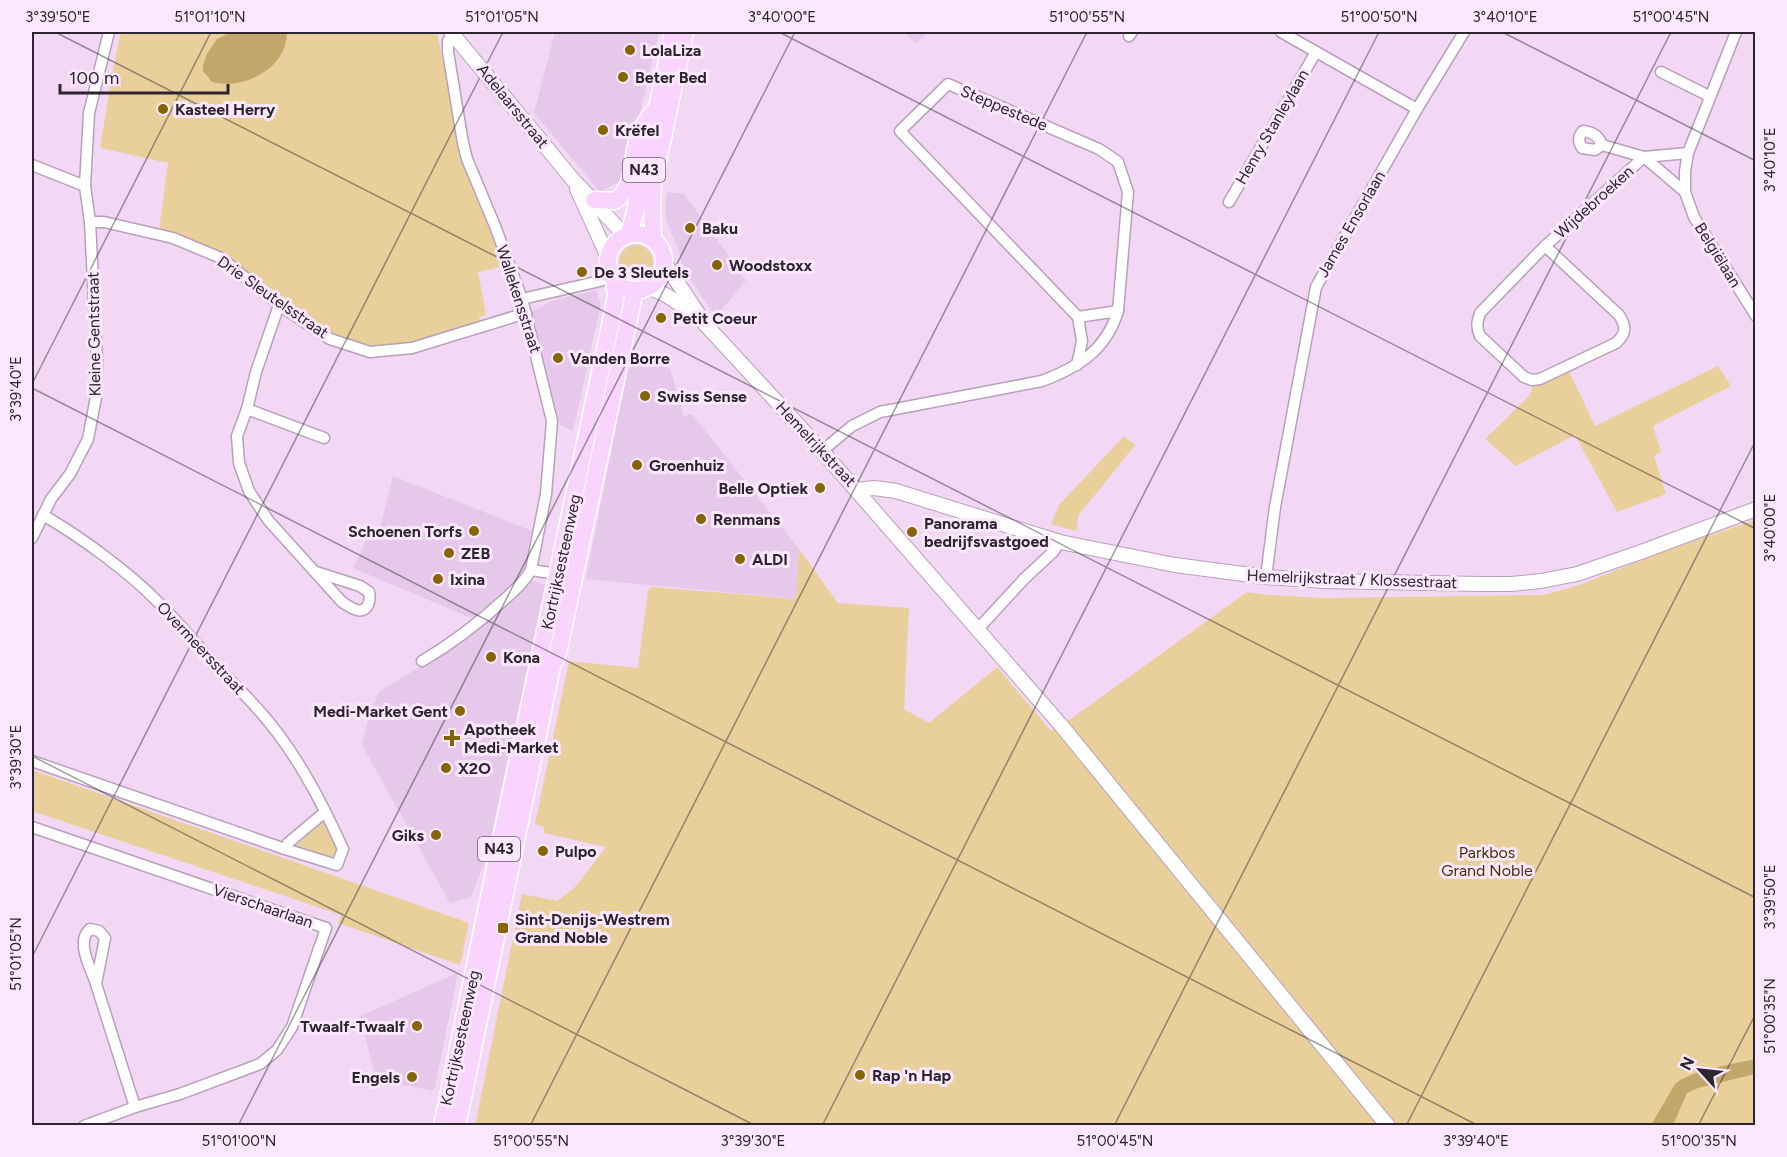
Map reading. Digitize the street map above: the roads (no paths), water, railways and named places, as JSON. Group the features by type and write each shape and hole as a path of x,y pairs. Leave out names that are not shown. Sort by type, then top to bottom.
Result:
{"main road":[{"name":"N43","path":"612,278 607,255 614,243 627,235 673,32"},
{"name":"N43","path":"641,289 657,281 663,270 662,249 653,239 653,185 685,32"},
{"name":"N43","path":"594,200 615,201 625,192 629,185 634,149 640,130 657,107"},
{"path":"627,235 637,233 653,239"},
{"path":"612,278 623,288 641,289"},
{"name":"Kortrijksesteenweg","path":"442,1125 615,307 616,294 612,278"},
{"name":"Kortrijksesteenweg","path":"457,1125 552,667 558,653 641,289"}],"street":[{"name":"Kleine Gentstraat","path":"32,538 51,499 88,439 95,405 97,361 90,222 85,186 89,113 109,32"},
{"path":"1281,32 1417,110"},
{"name":"James Ensorlaan","path":"1266,578 1275,507 1316,287 1464,32"},
{"name":"Belgiëlaan","path":"1736,32 1688,153 1685,192 1694,217 1755,316"},
{"name":"Adelaarsstraat","path":"452,33 574,181 627,235"},
{"name":"Wallekensstraat","path":"422,661 452,643 487,616 526,579 531,570 546,494 552,421 522,299 467,159 448,52 448,41 452,33"},
{"name":"Henry Stanleylaan","path":"1229,202 1316,52"},
{"path":"1660,72 1709,96"},
{"name":"Steppestede","path":"822,451 852,426 880,412 1042,381 1061,374 1097,349 1113,328 1118,311 1128,192 1118,162 1099,149 948,84 900,131 1078,317"},
{"name":"Belgiëlaan","path":"1602,145 1644,157 1688,153"},
{"name":"Belgiëlaan","path":"1644,157 1685,192"},
{"name":"Wijdebroeken","path":"1545,246 1619,315 1626,330 1617,342 1540,380 1532,380 1524,377 1480,336 1477,322 1481,312 1545,246 1644,157"},
{"path":"32,165 85,186"},
{"name":"Adelaarsstraat","path":"574,181 607,255"},
{"name":"Drie Sleutelsstraat","path":"90,222 104,222 173,238 221,258 279,305 330,339 370,352 412,348 526,313"},
{"name":"Hemelrijkstraat","path":"664,262 705,324 856,490 874,488 896,491 1060,542"},
{"path":"522,299 612,278"},
{"name":"Hemelrijkstraat","path":"641,289 659,291 670,297 705,324"},
{"path":"279,305 237,436 239,463 249,491 268,520 342,602 362,611 368,606 371,599 369,592 360,586 316,572"},
{"path":"1077,365 1082,341 1078,317 1118,311"},
{"path":"247,409 324,438"},
{"path":"856,490 1060,724 1388,1125"},
{"name":"Hemelrijkstraat / Klossestraat","path":"1060,542 1175,565 1266,578 1511,584 1541,581 1594,569 1755,509"},
{"name":"Overmeersstraat","path":"32,761 285,849 337,864 343,849 300,765 256,706 158,602 100,554 43,515"},
{"path":"978,629 1060,542"},
{"path":"531,570 558,574"},
{"path":"285,849 288,843 325,812"},
{"name":"Vierschaarlaan","path":"32,827 326,928 291,1027 277,1050 260,1064 180,1094 84,1125"},
{"path":"96,984 135,1107"}],"place":[{"name":"LolaLiza","path":"630,50"},
{"name":"Beter Bed","path":"623,77"},
{"name":"Kasteel Herry","path":"163,109"},
{"name":"Krëfel","path":"603,130"},
{"name":"Baku","path":"690,228"},
{"name":"Woodstoxx","path":"717,265"},
{"name":"De 3 Sleutels","path":"582,272"},
{"name":"Petit Coeur","path":"661,318"},
{"name":"Vanden Borre","path":"558,358"},
{"name":"Swiss Sense","path":"645,396"},
{"name":"Groenhuiz","path":"637,465"},
{"name":"Belle Optiek","path":"820,488"},
{"name":"Renmans","path":"701,519"},
{"name":"Schoenen Torfs","path":"474,531"},
{"name":"Panorama bedrijfsvastgoed","path":"912,532"},
{"name":"ZEB","path":"449,553"},
{"name":"ALDI","path":"740,559"},
{"name":"Ixina","path":"438,579"},
{"name":"Kona","path":"491,657"},
{"name":"Medi-Market Gent","path":"460,711"},
{"name":"Apotheek Medi-Market","path":"452,738"},
{"name":"X2O","path":"446,768"},
{"name":"Giks","path":"436,835"},
{"name":"Pulpo","path":"543,851"},
{"name":"Sint-Denijs-Westrem Grand Noble","path":"503,928"},
{"name":"Twaalf-Twaalf","path":"417,1026"},
{"name":"Rap 'n Hap","path":"860,1075"},
{"name":"Engels","path":"412,1077"}],"park label":[{"name":"Parkbos Grand Noble","path":"1487,861"}]}
